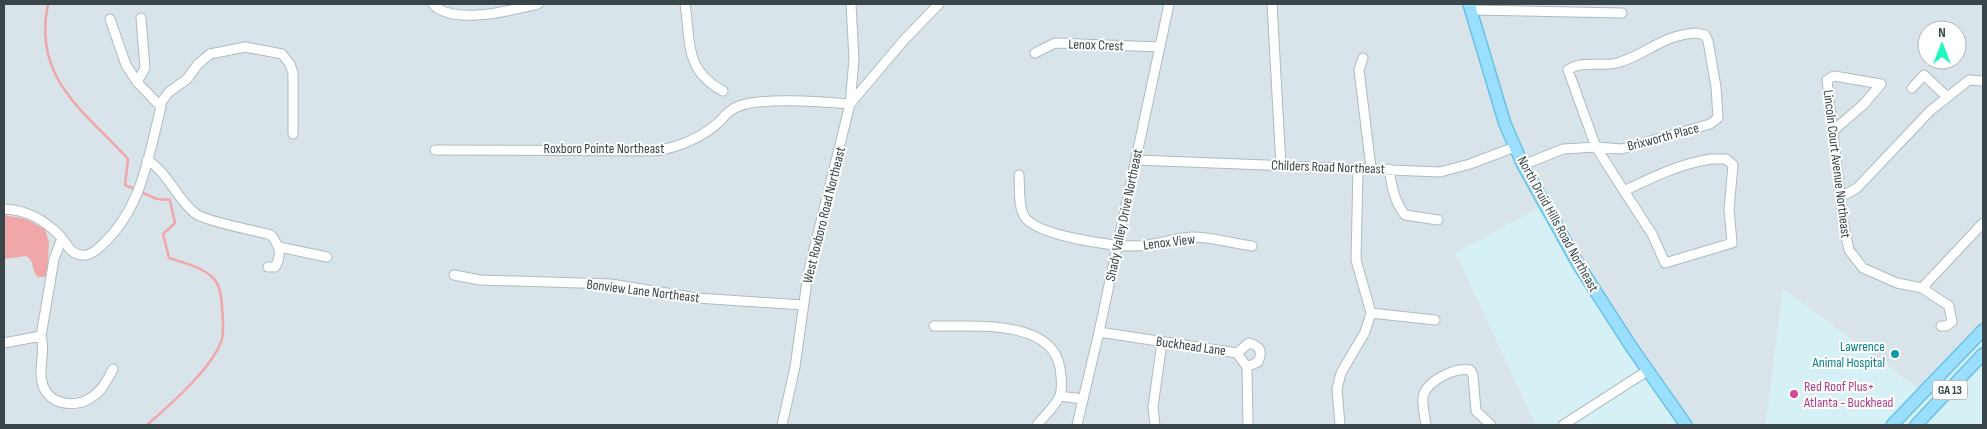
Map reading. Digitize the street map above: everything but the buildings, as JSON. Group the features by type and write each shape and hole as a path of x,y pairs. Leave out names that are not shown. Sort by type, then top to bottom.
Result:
{"main road":[{"name":"North Druid Hills Road Northeast","path":"1470,7 1505,124 1523,165 1578,264 1647,371 1686,425"},
{"name":"GA 13","path":"1892,425 1983,330"},
{"name":"GA 13","path":"1916,425 1983,354"}],"street":[{"path":"433,4 445,13 470,15 538,4"},
{"path":"685,4 695,66 708,83 724,91"},
{"name":"West Roxboro Road Northeast","path":"782,425 795,367 802,305 816,236 850,104 854,59 851,4"},
{"path":"850,104 904,40 939,4"},
{"name":"Shady Valley Drive Northeast","path":"1077,425 1100,332 1116,246 1169,4"},
{"path":"1272,4 1281,166"},
{"path":"1470,7 1622,13"},
{"path":"137,82 145,68 141,18"},
{"path":"4,208 34,215 62,238 75,253 87,256 95,252 112,235 132,207 145,172 161,107 137,82 126,65 110,19"},
{"name":"Brixworth Place","path":"1523,165 1563,149 1596,147 1622,149 1710,124 1718,118 1716,87 1705,35 1687,34 1667,38 1648,50 1617,63 1575,65 1568,70 1596,147 1624,192 1652,234 1665,263 1732,243 1730,209 1733,165 1726,159 1689,162 1668,170 1624,192"},
{"name":"Lenox Crest","path":"1035,53 1055,43 1160,47"},
{"path":"159,105 169,92 187,79 198,64 210,54 245,47 282,54 290,64 293,73 293,134"},
{"path":"1363,58 1359,70 1371,168"},
{"path":"1912,88 1924,75 1940,88 1946,96"},
{"name":"Lincoln Court Avenue Northeast","path":"1834,130 1864,104 1881,84 1834,76 1827,80 1840,197 1849,250 1863,268 1897,282 1922,288"},
{"path":"1840,197 1857,188 1946,96 1969,80 1983,81"},
{"name":"Roxboro Pointe Northeast","path":"435,150 656,151 680,146 693,139 730,111 747,104 801,101 850,104"},
{"name":"Childers Road Northeast","path":"1136,160 1440,172 1470,164 1515,147"},
{"path":"147,160 159,167 182,201 198,216 271,235 279,246 280,252 278,264 275,267 268,267"},
{"path":"1340,425 1337,389 1341,374 1365,332 1371,313 1356,260 1358,168"},
{"path":"1389,169 1397,205 1405,215 1438,220"},
{"name":"Lenox View","path":"1019,175 1020,205 1024,216 1031,225 1047,231 1116,246 1158,244 1192,237 1252,246"},
{"path":"1940,326 1946,326 1952,322 1949,306 1922,288 1983,223"},
{"path":"62,238 54,259 41,336 44,344 42,384 48,394 57,401 74,405 92,398 103,387 113,369"},
{"path":"279,246 327,257"},
{"name":"Bonview Lane Northeast","path":"454,275 480,280 611,284 697,298 802,305"},
{"path":"1371,313 1435,320"},
{"path":"934,326 1013,329 1036,337 1048,344 1058,360 1061,377 1060,396 1037,425"},
{"name":"Buckhead Lane","path":"1100,332 1238,353 1247,367"},
{"path":"4,343 41,336"},
{"path":"1155,425 1153,407 1162,342"},
{"path":"1238,353 1249,343 1256,345 1261,355 1258,362 1247,367 1248,425"},
{"path":"1426,425 1423,396 1429,387 1444,376 1462,368 1470,370 1473,375 1476,412 1491,425"},
{"path":"1563,425 1647,371"},
{"path":"1060,396 1082,399"}],"shaded area":[{"path":"4,4 1983,4 1983,338 1928,396 1783,289 1766,425 1683,425 1456,253 1536,425 4,425"},
{"path":"1545,204 1683,425 1536,425 1456,253"},
{"path":"4,215 26,219 45,229 49,242 47,277 38,277 31,260 26,256 4,259"},
{"path":"1783,289 1927,396 1983,338 1983,425 1766,425"}],"waterway":[{"path":"48,4 45,30 48,53 55,73 79,108 128,159 125,185 157,199 170,200 175,223 163,234 169,258 204,271 216,282 220,292 223,335 216,353 199,375 167,408 147,425"}],"place":[{"name":"Lawrence Animal Hospital","path":"1895,354"},
{"name":"Red Roof Plus+ Atlanta - Buckhead","path":"1794,394"}]}
